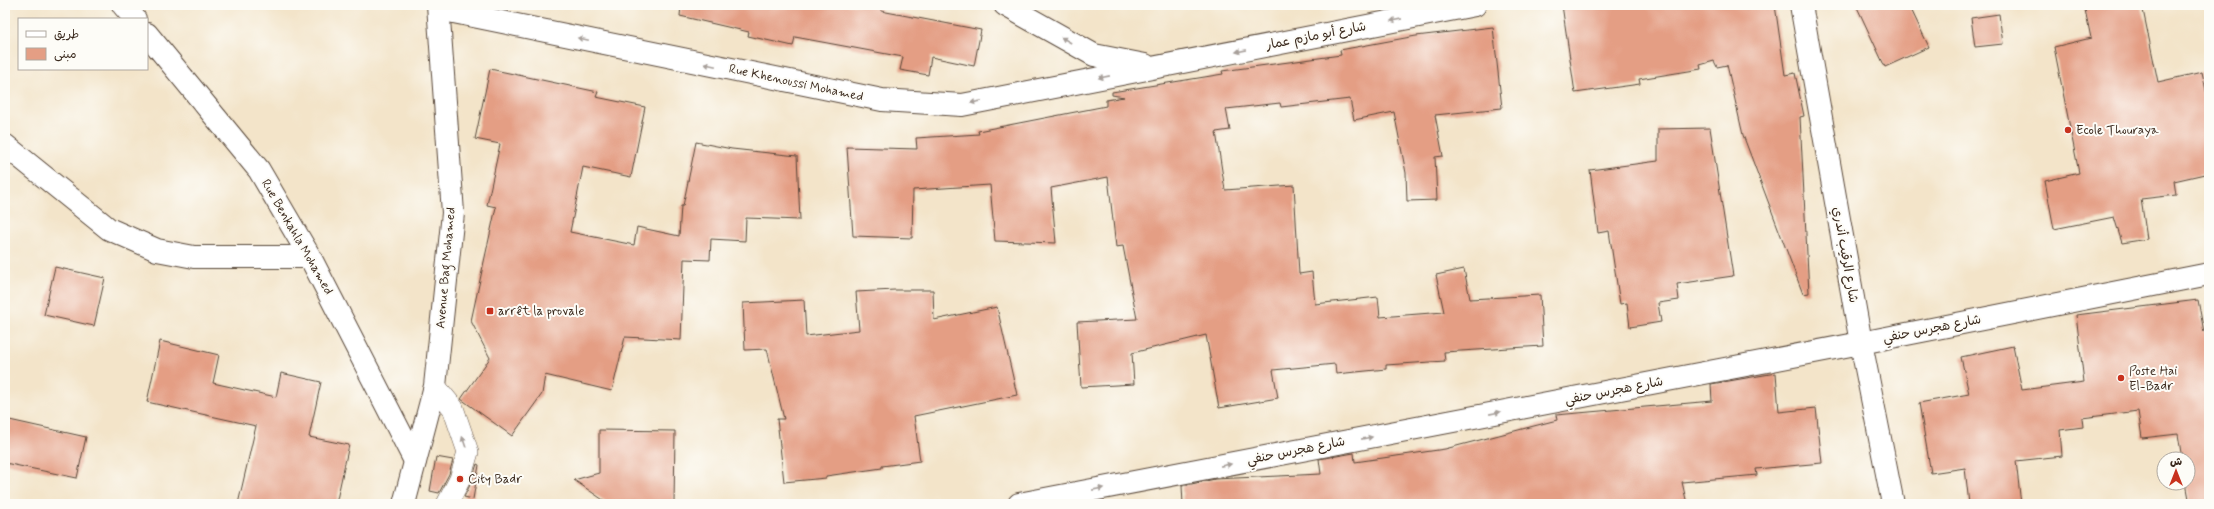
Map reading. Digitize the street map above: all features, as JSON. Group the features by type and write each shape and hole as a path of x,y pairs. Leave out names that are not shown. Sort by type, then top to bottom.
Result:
{"street":[{"path":"123,5 134,18"},
{"path":"1005,5 1094,56 1156,67"},
{"name":"شارع أبو مازم عمار","path":"1156,67 1476,5"},
{"name":"شارع الرقيب أندري","path":"1801,5 1861,344 1893,504"},
{"name":"Rue Khenoussi Mohamed","path":"438,7 882,100 962,105 1156,67"},
{"name":"Avenue Bag Mohamed","path":"404,504 435,386 453,213 438,7"},
{"name":"Rue Benkahla Mohamed","path":"148,35 259,170 310,257 416,461"},
{"path":"5,145 109,229 157,250 194,257 310,257"},
{"name":"شارع هجرس حنفي","path":"1018,504 1861,344 2209,274"}],"lane":[{"path":"435,386 453,408 468,452 460,479 448,504"}],"building":[{"path":"681,5 882,5 881,11 981,30 974,66 931,57 928,75 900,70 903,57 795,37 793,46 748,36 749,32 680,16"},
{"path":"1562,5 1775,5 1785,75 1795,73 1804,116 1800,117 1809,293 1803,294 1743,135 1727,65 1717,67 1714,61 1700,65 1701,69 1639,79 1640,84 1575,93"},
{"path":"1856,5 1909,5 1929,47 1885,67"},
{"path":"2084,5 2142,5 2158,82 2202,72 2209,104 2209,173 2174,181 2176,195 2141,199 2147,239 2122,243 2114,217 2054,229 2045,181 2079,173 2054,47 2091,38"},
{"path":"1999,14 2003,44 1975,47 1971,18"},
{"path":"1493,27 1502,108 1435,115 1443,156 1435,157 1437,200 1407,201 1406,173 1394,112 1354,120 1350,99 1281,107 1280,103 1226,109 1230,130 1216,132 1225,190 1294,185 1299,274 1312,272 1315,304 1378,297 1380,317 1444,312 1436,275 1464,269 1470,299 1540,295 1543,346 1444,352 1445,361 1386,365 1386,369 1336,374 1335,364 1273,370 1278,398 1219,408 1206,335 1132,353 1134,384 1081,387 1077,322 1137,319 1123,246 1116,247 1108,177 1051,188 1056,243 995,241 990,185 913,190 912,238 853,236 847,147 917,149 916,138 979,134 978,131 1106,106 1106,100 1124,97 1112,95 1112,92 1223,74 1222,71 1341,55 1340,50 1416,36"},
{"path":"490,69 598,92 596,97 645,107 631,177 583,167 570,232 634,245 637,227 679,236 681,206 683,206 696,142 732,149 797,156 800,220 746,218 745,241 711,239 710,260 684,259 681,340 625,337 612,391 545,375 542,394 512,436 461,399 490,358 471,321 496,207 487,205 500,144 475,139"},
{"path":"1710,128 1733,276 1677,284 1679,300 1658,303 1661,322 1630,327 1627,303 1620,304 1609,231 1598,233 1590,170 1658,161 1658,129"},
{"path":"55,267 105,278 94,326 44,315"},
{"path":"933,290 934,320 997,307 1017,395 914,416 920,461 826,476 826,478 784,482 777,419 784,419 767,349 745,350 743,303 804,300 806,336 859,330 856,292"},
{"path":"2198,300 2204,332 2209,331 2209,504 2190,504 2188,491 2196,491 2196,451 2181,451 2178,434 2142,438 2138,411 2082,418 2083,427 2060,430 2062,456 2016,461 2021,504 1969,504 1965,468 1931,473 1919,403 1969,394 1961,357 2013,346 2022,390 2084,382 2076,315"},
{"path":"160,341 219,355 213,383 276,397 281,373 321,382 309,437 349,445 336,504 238,504 256,426 147,402"},
{"path":"1776,373 1779,412 1816,408 1822,463 1756,469 1757,475 1682,482 1687,504 1183,504 1182,486 1215,479 1321,474 1319,459 1354,453 1355,462 1445,449 1557,420 1556,415 1712,401 1711,384"},
{"path":"5,419 86,437 77,478 5,463"},
{"path":"599,430 675,431 674,504 609,504 574,480 599,473"},
{"path":"436,457 453,460 449,474 439,493 430,491"},
{"path":"477,464 479,465 473,499 464,497 471,483"}],"place":[{"name":"Ecole Thouraya","path":"2068,130"},
{"name":"arrêt la provale","path":"490,311"},
{"name":"Poste Hai El-Badr","path":"2121,378"},
{"name":"City Badr","path":"460,479"}]}
